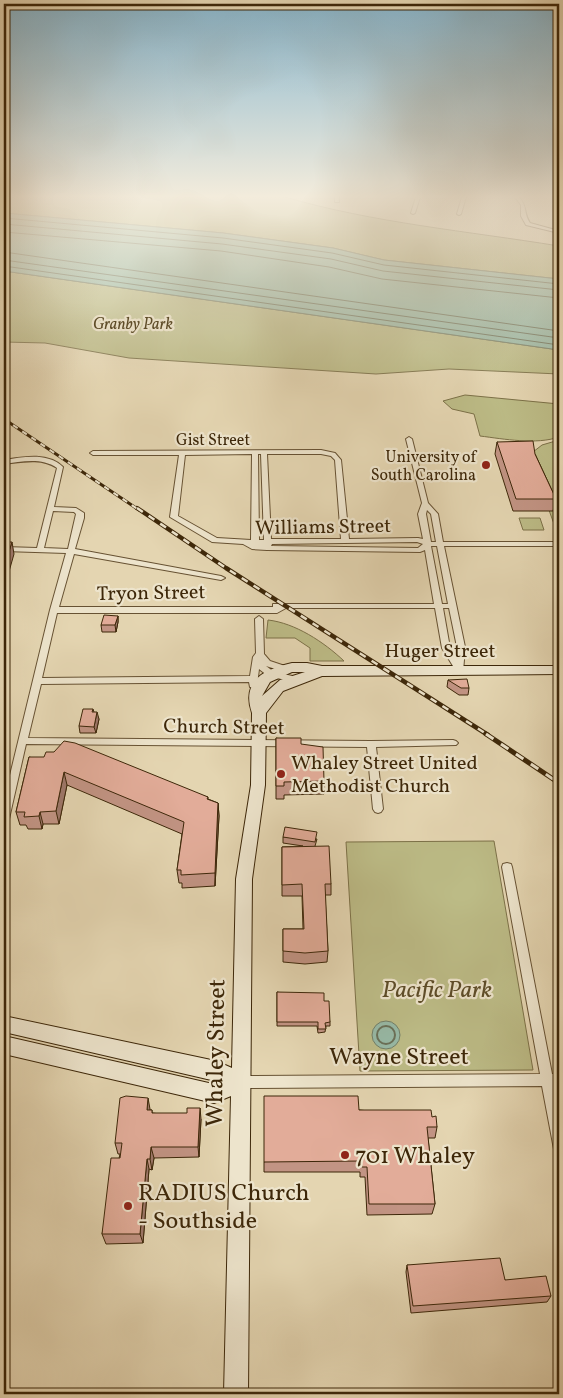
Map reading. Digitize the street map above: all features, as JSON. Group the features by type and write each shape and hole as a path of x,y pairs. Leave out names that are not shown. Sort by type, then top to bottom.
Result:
{"main road":[{"name":"Huger Street","path":"289,674 321,671 559,670"},
{"path":"255,695 259,685 271,674 289,674"},
{"path":"259,713 275,688 289,674"},
{"name":"Whaley Street","path":"236,1394 244,879 258,794 260,743 259,713 255,704 255,695"},
{"name":"Wayne Street","path":"4,1024 216,1070 240,1082"},
{"name":"Wayne Street","path":"4,1045 214,1094 240,1082"}],"street":[{"path":"409,439 425,503 434,514 461,648 460,670"},
{"name":"Gist Street","path":"93,453 322,452 333,454 338,460 345,540"},
{"path":"182,453 174,517 215,540 246,542"},
{"path":"255,453 255,544"},
{"path":"264,453 268,544"},
{"path":"4,462 44,459 50,460 60,467 48,509 40,549"},
{"path":"425,503 422,514 446,648 460,670"},
{"path":"4,819 54,610 80,513 69,509 48,509"},
{"name":"Williams Street","path":"268,544 345,540 418,540 428,544 559,544"},
{"name":"Williams Street","path":"246,542 255,544 420,550 428,544"},
{"path":"4,549 71,551 221,578"},
{"name":"Tryon Street","path":"54,610 249,608 276,610 282,608 453,606"},
{"name":"Whaley Street","path":"255,695 252,679 258,658 259,619"},
{"path":"258,658 289,674"},
{"path":"258,658 271,674"},
{"path":"37,681 252,679"},
{"name":"Church Street","path":"23,741 454,743"},
{"path":"371,744 378,809"},
{"path":"507,867 553,1080 559,1144"},
{"name":"Wayne Street","path":"240,1082 553,1080"}],"green space":[{"path":"405,262 559,262 559,279"},
{"name":"Granby Park","path":"4,271 559,350 559,374 449,369 376,374 129,358 45,343 4,342"},
{"path":"465,395 559,404 559,437 530,441 480,436 474,414 452,409 443,401"},
{"path":"559,440 558,535 533,466 533,452 542,445"},
{"path":"519,518 540,518 544,530 523,530"},
{"path":"268,620 288,625 309,634 344,661 310,661 310,648 295,638 266,638"},
{"name":"Pacific Park","path":"494,841 533,1070 360,1071 346,842"}],"water":[{"path":"4,262 405,262 559,279 559,350 4,271"},
{"path":"386,1021 396,1025 400,1035 396,1045 386,1049 376,1045 372,1035 376,1025"}],"building":[{"path":"533,441 535,454 556,499 516,499 497,442"},
{"path":"4,542 12,542 4,567"},
{"path":"104,615 118,616 115,625 101,625"},
{"path":"467,679 469,688 461,688 448,680"},
{"path":"83,709 93,709 92,712 97,712 94,727 79,726"},
{"path":"276,738 301,738 301,744 323,747 324,781 284,782 284,786 276,786"},
{"path":"64,741 75,743 208,797 207,799 218,803 215,873 181,875 181,870 177,870 184,822 64,772 56,811 40,812 39,816 24,817 25,812 16,812 29,757 44,757 46,752 54,752"},
{"path":"285,827 317,832 315,842 283,837"},
{"path":"329,846 331,884 325,884 328,951 305,953 283,951 283,929 304,929 302,884 282,885 282,847"},
{"path":"277,992 324,993 324,1001 329,1001 330,1022 325,1023 326,1029 318,1029 318,1022 277,1022"},
{"name":"RADIUS Church - Southside","path":"126,1096 148,1098 147,1110 152,1110 152,1113 187,1113 187,1108 200,1108 198,1147 151,1147 150,1159 147,1159 140,1234 102,1234 111,1158 120,1158 122,1143 115,1143 120,1098"},
{"name":"701 Whaley","path":"264,1096 358,1096 359,1110 431,1110 432,1117 436,1116 437,1127 427,1127 435,1204 369,1204 367,1167 362,1167 361,1161 264,1162"},
{"path":"500,1258 505,1280 546,1276 551,1296 413,1306 407,1265"}],"railway":[{"path":"4,419 139,510"},
{"path":"137,508 226,568 488,735"},
{"path":"486,734 559,783"}],"place":[{"name":"University of South Carolina","path":"486,465"},
{"name":"Whaley Street United Methodist Church","path":"281,774"},
{"name":"701 Whaley","path":"345,1155"},
{"name":"RADIUS Church - Southside","path":"128,1206"}]}
